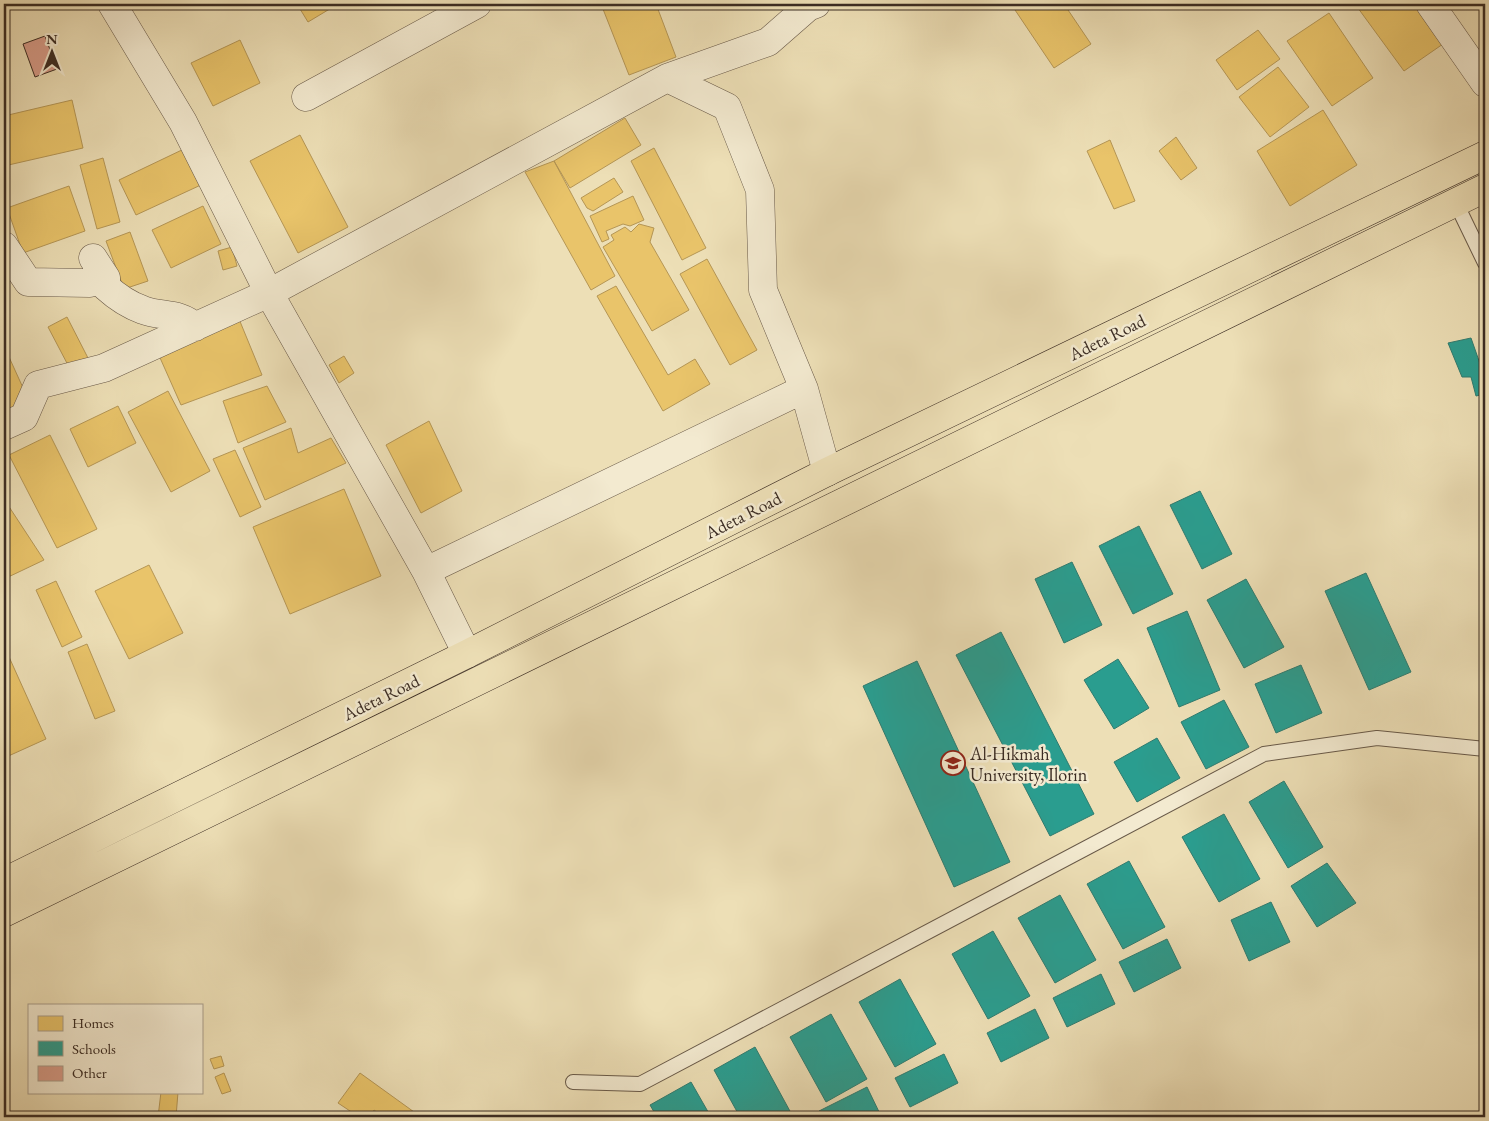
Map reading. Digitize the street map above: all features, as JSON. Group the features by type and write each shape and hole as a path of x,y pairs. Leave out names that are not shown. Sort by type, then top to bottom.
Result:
{"main road":[{"name":"Adeta Road","path":"4,882 467,654 827,472 1485,155"},
{"name":"Adeta Road","path":"4,913 69,883 1455,201 1485,188"}],"street":[{"path":"112,4 183,122 269,293 426,571 467,654"},
{"path":"306,97 477,4"},
{"path":"4,426 24,417 38,385 104,368 269,293 667,78 768,42 808,7 816,4"},
{"path":"1430,4 1485,83"},
{"path":"667,78 727,107 760,190 763,290 804,389 827,472"},
{"path":"4,246 28,282 90,283 100,268 106,287 118,298 144,311 187,320 195,327"},
{"path":"426,571 804,389"}],"lane":[{"path":"1455,201 1485,263"},
{"path":"573,1082 640,1084 1264,754 1377,738 1485,749"}],"building: Homes":[{"path":"297,4 338,4 308,22"},
{"path":"601,4 656,4 676,57 629,75"},
{"path":"1011,4 1064,4 1091,44 1054,68"},
{"path":"1355,4 1413,4 1443,44 1404,71"},
{"path":"1329,13 1373,78 1332,106 1287,41"},
{"path":"1258,30 1280,59 1237,90 1216,60"},
{"path":"240,40 260,83 213,106 191,63"},
{"path":"1278,67 1309,107 1270,137 1239,97"},
{"path":"72,100 83,148 4,166 4,116"},
{"path":"1323,110 1357,165 1290,206 1257,151"},
{"path":"625,118 641,145 570,188 554,161"},
{"path":"300,135 348,227 298,253 250,161"},
{"path":"1176,137 1197,168 1181,180 1159,151"},
{"path":"1110,140 1135,201 1114,209 1087,151"},
{"path":"186,148 203,184 136,215 119,180"},
{"path":"654,148 706,248 682,260 631,161"},
{"path":"103,158 120,222 97,229 80,165"},
{"path":"554,161 615,276 591,290 525,172"},
{"path":"614,178 623,192 593,211 587,208 581,198"},
{"path":"69,186 85,231 23,253 7,208"},
{"path":"633,196 644,220 630,226 623,224 606,231 609,239 602,242 590,216"},
{"path":"203,206 221,244 171,268 152,230"},
{"path":"639,224 654,228 650,242 689,310 652,331 603,247 614,240 611,235 625,227 631,232"},
{"path":"130,232 148,281 124,289 106,241"},
{"path":"232,247 237,266 223,270 218,251"},
{"path":"707,259 757,350 730,365 680,274"},
{"path":"616,286 668,375 695,359 710,384 663,411 597,296"},
{"path":"67,317 88,358 69,367 48,327"},
{"path":"239,319 262,375 181,405 157,351"},
{"path":"4,346 29,401 4,413"},
{"path":"344,356 354,373 339,383 329,365"},
{"path":"267,386 286,422 238,443 223,401"},
{"path":"168,391 210,471 171,492 128,412"},
{"path":"118,406 136,443 88,467 70,429"},
{"path":"429,421 462,491 421,513 386,445"},
{"path":"291,428 298,453 331,438 346,463 265,500 243,448"},
{"path":"50,435 97,529 57,548 9,455"},
{"path":"235,450 261,507 240,517 213,459"},
{"path":"344,489 381,576 290,614 253,527"},
{"path":"4,499 44,560 4,579"},
{"path":"149,565 183,633 129,659 95,591"},
{"path":"56,581 82,637 62,647 36,590"},
{"path":"87,644 115,711 95,719 68,652"},
{"path":"4,649 46,739 4,758"},
{"path":"221,1056 224,1066 214,1069 210,1059"},
{"path":"224,1073 231,1091 222,1094 215,1077"},
{"path":"360,1073 421,1117 384,1117 374,1110 369,1117 359,1117 338,1103"},
{"path":"161,1094 178,1094 176,1117 158,1117"}],"building: Schools":[{"path":"1471,338 1485,378 1485,394 1476,396 1471,377 1462,377 1448,343"},
{"path":"1200,491 1232,554 1202,569 1170,505"},
{"path":"1139,526 1173,594 1133,614 1099,546"},
{"path":"1072,562 1102,625 1064,643 1035,579"},
{"path":"1366,573 1411,672 1369,690 1325,591"},
{"path":"1246,579 1284,647 1244,668 1207,600"},
{"path":"1187,611 1220,690 1179,707 1147,628"},
{"path":"1001,632 1094,814 1050,836 956,655"},
{"path":"1118,659 1149,708 1114,729 1084,680"},
{"path":"917,661 1010,862 954,887 863,686"},
{"path":"1301,665 1322,713 1276,733 1255,684"},
{"path":"1224,700 1249,747 1206,769 1181,722"},
{"path":"1157,738 1180,778 1137,802 1114,762"},
{"path":"1284,781 1323,847 1288,868 1249,802"},
{"path":"1224,814 1260,879 1219,902 1182,837"},
{"path":"1129,861 1165,927 1123,949 1087,884"},
{"path":"1327,863 1356,903 1317,927 1291,886"},
{"path":"1060,895 1096,960 1055,983 1018,918"},
{"path":"1271,902 1290,942 1249,961 1231,920"},
{"path":"993,931 1030,996 988,1019 952,954"},
{"path":"1167,939 1181,968 1134,992 1119,962"},
{"path":"1101,974 1115,1004 1067,1027 1053,998"},
{"path":"900,979 936,1044 895,1067 859,1002"},
{"path":"1035,1009 1049,1038 1001,1062 987,1033"},
{"path":"831,1014 867,1079 826,1102 790,1037"},
{"path":"755,1047 791,1113 783,1117 740,1117 714,1070"},
{"path":"944,1054 958,1083 910,1107 895,1078"},
{"path":"691,1082 711,1117 657,1117 650,1105"},
{"path":"867,1087 881,1116 823,1117 819,1111"}],"building: Other":[{"path":"45,36 57,69 35,77 23,44"}],"place":[{"name":"Al-Hikmah University, Ilorin","path":"953,763"}]}
